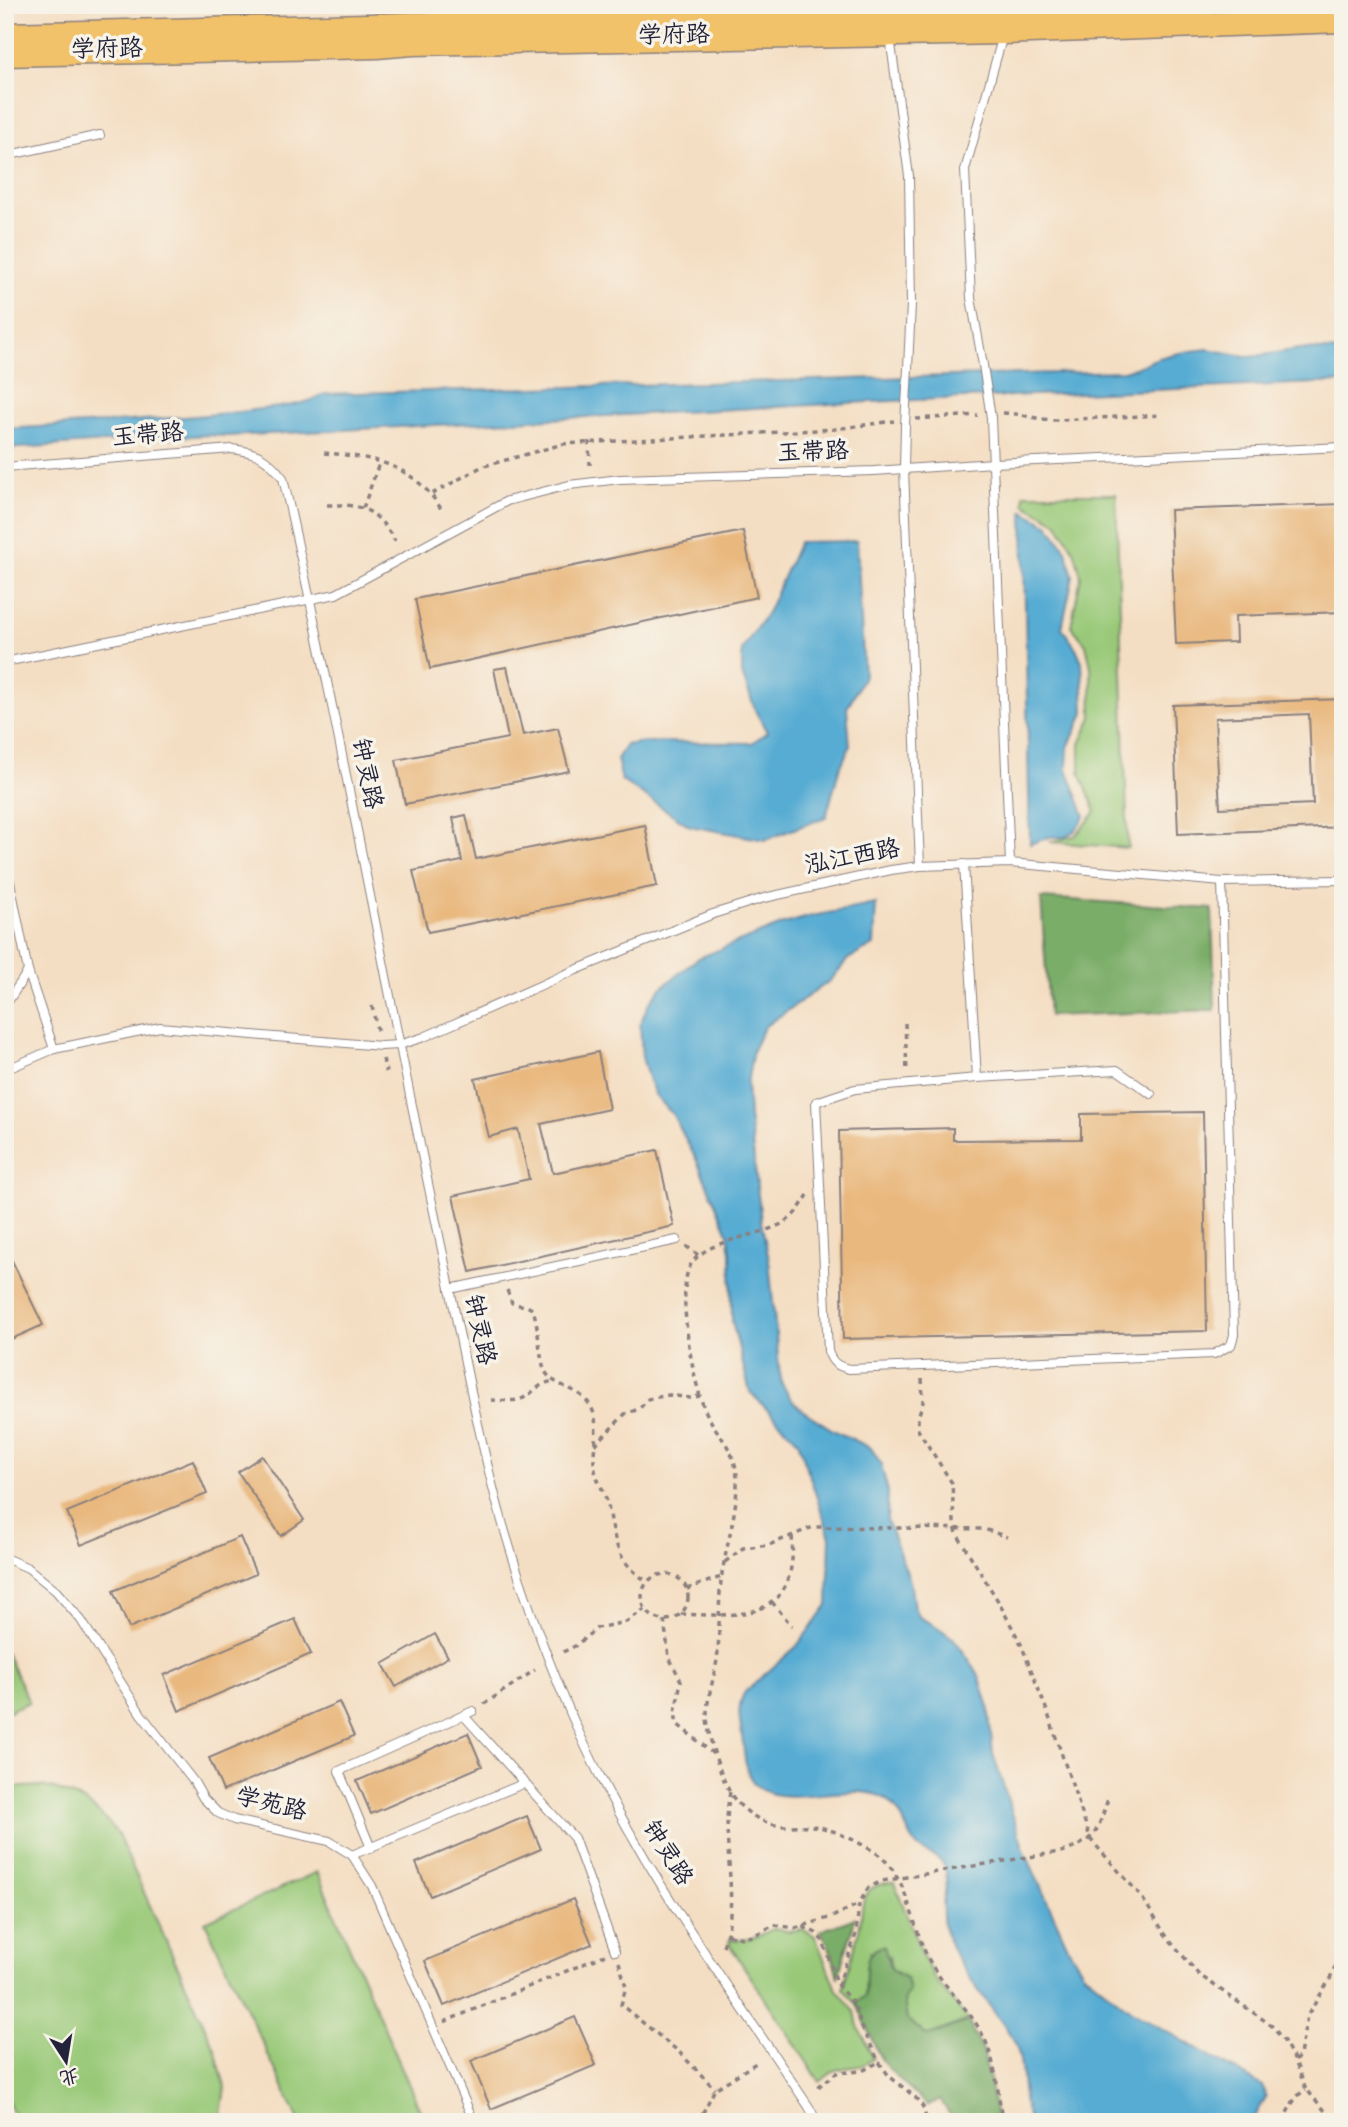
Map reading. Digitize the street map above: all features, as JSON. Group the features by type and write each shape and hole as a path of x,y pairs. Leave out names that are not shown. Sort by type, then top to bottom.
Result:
{"main road":[{"name":"学府路","path":"5,54 410,24 1201,5"},
{"name":"学府路","path":"410,24 890,33 1004,32 1343,20"},
{"name":"学府路","path":"5,35 376,26"}],"lane":[{"path":"1004,32 965,170 971,298 983,365 994,463 1010,863"},
{"path":"890,33 909,176 911,304 904,469 920,866"},
{"path":"5,156 100,135"},
{"name":"玉带路","path":"5,662 336,594 498,505 546,489 620,479 904,469 1343,447"},
{"name":"玉带路","path":"5,467 232,449 254,452 272,463 283,478"},
{"name":"钟灵路","path":"283,478 311,600 450,1289 502,1521 522,1587 581,1736 619,1815 655,1875 817,2122"},
{"path":"5,857 28,971 54,1049"},
{"name":"泓江西路","path":"399,1045 424,1037 566,974 713,914 814,886 920,866 1010,863 1222,883 1343,880"},
{"path":"964,864 977,1078"},
{"path":"1151,1094 1116,1070 977,1078 855,1089 816,1102 828,1351 831,1360 838,1366 849,1369 1214,1354 1231,1345 1234,1335 1222,883"},
{"path":"5,1006 28,971"},
{"path":"5,1070 54,1049 160,1027 381,1046 399,1045"},
{"path":"450,1289 677,1240"},
{"name":"学苑路","path":"5,1558 28,1568 56,1591 81,1620 141,1714 194,1782 203,1798 218,1812 234,1820 329,1841 352,1855"},
{"path":"371,1848 339,1771 473,1711"},
{"path":"464,1717 574,1838 615,1951"},
{"path":"474,2122 372,1886 352,1855 525,1783"}],"path":[{"path":"432,494 481,467 506,458 563,444 589,441 835,429 867,423 989,415 1020,414 1040,420 1055,420 1162,415"},
{"path":"589,441 590,465"},
{"path":"324,453 355,455 400,469 432,494 443,512"},
{"path":"363,508 380,461"},
{"path":"327,505 363,508 374,513 395,541"},
{"path":"905,1023 908,1084"},
{"path":"820,1189 808,1195 789,1220 698,1255 687,1270 685,1304 699,1396 705,1412 733,1454 736,1465 737,1493 721,1577 716,1668 707,1713 716,1756 730,1792 744,1809 770,1825 817,1826 832,1831 872,1850 891,1866 914,1917 929,1961 982,2032 990,2053 1002,2122"},
{"path":"505,1277 512,1303 531,1308 536,1315 543,1366 549,1377 574,1390 590,1405 595,1419 593,1446 596,1477 607,1504 616,1547 637,1575 648,1582"},
{"path":"920,1366 923,1402 918,1417 918,1430 952,1483 955,1528 1021,1644 1091,1840 1141,1895 1165,1934 1198,1974 1271,2025 1295,2061 1306,2089 1326,2112"},
{"path":"491,1401 520,1399 528,1396 540,1385 554,1381"},
{"path":"593,1446 625,1414 639,1409 648,1399 669,1395 690,1398 699,1396"},
{"path":"724,1563 743,1548 769,1545 820,1526 984,1529 1007,1537"},
{"path":"681,1614 747,1614 772,1602 787,1582 791,1569 792,1535"},
{"path":"662,1574 679,1578 687,1589 688,1600 681,1614 675,1618 654,1618 645,1609 642,1598 648,1582 662,1574"},
{"path":"687,1589 721,1577"},
{"path":"772,1602 792,1626"},
{"path":"563,1652 597,1628 626,1622 645,1609"},
{"path":"664,1620 669,1657 681,1681 675,1713 677,1724 716,1756"},
{"path":"473,1711 535,1670"},
{"path":"723,1946 728,1935 730,1914 726,1810 730,1792"},
{"path":"838,1986 856,1934 859,1903 868,1888 882,1881 1066,1851 1091,1840 1108,1798"},
{"path":"728,1935 743,1938 774,1926 803,1927 841,1913 859,1903"},
{"path":"803,1927 816,1933 823,1941 838,1986 854,2004 860,2025 879,2062 890,2076 915,2097 923,2107 928,2122"},
{"path":"1295,2061 1300,2055 1307,2016 1334,1971 1343,1948"},
{"path":"433,2026 615,1951 626,1987 621,2005 678,2051 715,2089"},
{"path":"818,2087 836,2073 862,2071 879,2062"},
{"path":"698,2122 715,2089 756,2063"},
{"path":"1283,2122 1292,2102 1306,2089"}],"green space":[{"path":"1024,494 1116,494 1128,848 1049,842 1075,836 1096,812 1080,773 1080,744 1092,717 1091,667 1086,644 1071,626 1081,576 1075,553 1057,522 1024,504"},
{"path":"1041,898 1212,909 1215,1010 1049,1016"},
{"path":"5,1651 29,1702 5,1713"},
{"path":"42,1786 66,1793 93,1807 117,1833 215,2049 225,2087 220,2122 17,2122 5,2094 5,1788"},
{"path":"317,1872 425,2122 300,2122 205,1922"},
{"path":"894,1882 925,1962 937,1982 968,2020 927,2036 907,2019 897,1975 891,1970 889,1956 870,1952 866,1968 865,1996 856,2003 843,1989 858,1936 865,1897 874,1887"},
{"path":"855,1918 838,1978 829,1948 820,1931"},
{"path":"775,1928 788,1931 802,1929 815,1936 835,1987 855,2012 858,2026 873,2058 868,2062 861,2066 837,2070 820,2082 729,1944 730,1939 748,1939"},
{"path":"884,1946 891,1970 906,1978 909,1991 904,1999 907,2019 927,2036 968,2021 984,2054 997,2122 955,2122 940,2100 927,2106 884,2063 856,2003 865,1996 868,1958 876,1948"}],"water":[{"path":"1207,349 1251,357 1300,349 1343,351 1343,382 868,402 208,435 5,449 5,429 247,411 297,404 325,394 1123,371 1168,355"},
{"path":"1023,511 1049,525 1066,550 1073,576 1062,628 1082,662 1084,713 1068,747 1067,769 1085,816 1075,831 1065,837 1049,837 1030,844"},
{"path":"857,541 864,676 847,708 850,746 839,770 826,817 765,840 690,826 622,781 617,759 626,745 644,742 752,743 767,732 756,712 742,674 742,650 768,611 799,542"},
{"path":"876,904 874,945 848,959 831,980 764,1027 753,1050 747,1084 749,1116 761,1221 769,1260 782,1384 802,1410 833,1430 871,1448 881,1464 888,1492 887,1520 910,1581 914,1608 919,1617 954,1639 979,1676 988,1704 993,1754 1024,1850 1069,1949 1083,1972 1130,2010 1262,2086 1266,2097 1252,2122 1030,2122 1014,2040 962,1966 947,1937 943,1905 947,1877 943,1863 917,1846 894,1806 874,1794 775,1794 760,1788 749,1775 740,1717 742,1698 745,1692 796,1647 828,1605 830,1537 798,1441 750,1392 732,1321 731,1252 728,1233 697,1161 673,1115 656,1096 649,1081 642,1057 640,1023 660,989 698,958 784,924"}],"building":[{"path":"1343,504 1343,612 1235,616 1236,642 1176,644 1170,510"},
{"path":"743,531 757,597 430,669 415,599"},
{"path":"507,667 523,735 558,728 569,771 405,804 396,760 508,738 494,669"},
{"path":"1343,699 1343,827 1178,834 1173,705","holes":["1309,714 1313,804 1220,808 1215,718"]},
{"path":"466,815 476,859 645,825 657,886 428,932 413,871 462,861 453,818"},
{"path":"598,1052 609,1109 541,1124 553,1173 657,1150 674,1226 470,1272 453,1196 529,1179 518,1129 489,1137 475,1079"},
{"path":"1203,1112 1207,1331 843,1339 839,1131 953,1128 953,1140 1081,1139 1081,1114"},
{"path":"5,1246 43,1325 5,1342"},
{"path":"262,1456 304,1520 281,1536 238,1472"},
{"path":"193,1460 207,1494 81,1545 67,1512"},
{"path":"240,1537 256,1574 129,1628 113,1591"},
{"path":"295,1619 311,1654 179,1711 164,1675"},
{"path":"435,1634 448,1657 396,1687 383,1664"},
{"path":"339,1702 354,1736 223,1791 209,1758"},
{"path":"468,1733 482,1766 371,1814 357,1781"},
{"path":"527,1816 541,1849 430,1896 416,1863"},
{"path":"573,1899 592,1944 444,2006 425,1961"},
{"path":"575,2017 596,2065 491,2109 471,2061"}]}
